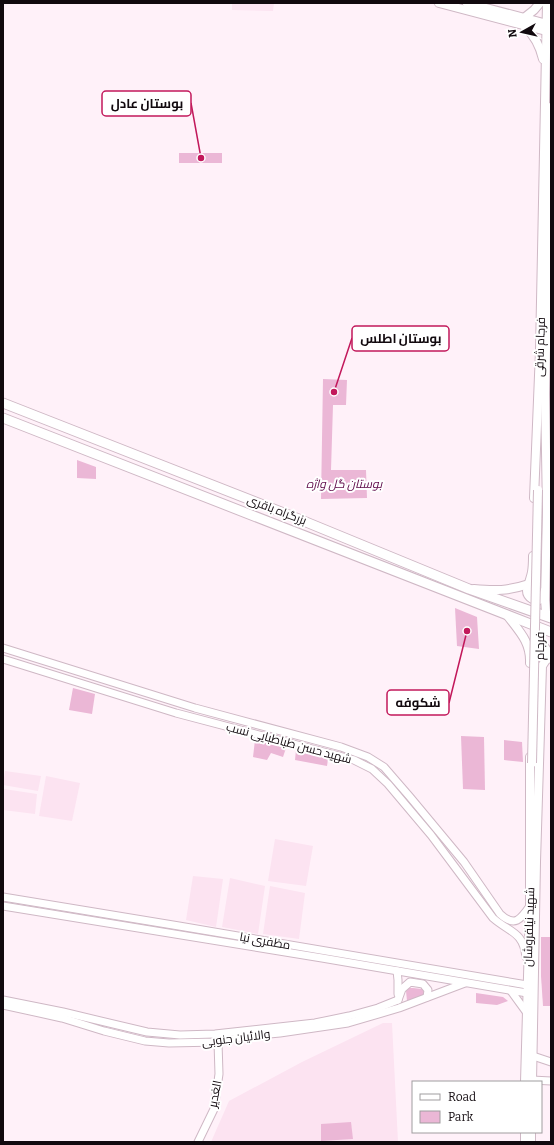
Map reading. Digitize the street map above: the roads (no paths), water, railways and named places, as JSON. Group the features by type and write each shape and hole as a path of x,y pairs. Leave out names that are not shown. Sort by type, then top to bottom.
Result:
{"highway":[{"name":"بزرگراه باقری","path":"3,403 289,515 469,589 550,618"},
{"name":"بزرگراه باقری","path":"3,418 551,632"},
{"path":"264,521 270,516 270,508"},
{"path":"284,528 282,526 283,520 289,515"}],"main road":[{"path":"439,3 523,21 532,33 541,50 545,68"},
{"path":"467,3 549,28"},
{"path":"523,21 540,3"},
{"name":"فرجام شرقی","path":"546,470 543,351 545,68 549,28 547,3"},
{"name":"فرجام شرقی","path":"536,470 543,351 551,107"},
{"path":"536,470 533,560 528,594 530,598 540,600 545,590"},
{"name":"فرجام","path":"530,772 534,763 540,490 536,470"},
{"path":"546,470 545,606 546,612 550,618"},
{"name":"فرجام","path":"540,490 546,470"},
{"path":"469,589 496,591 515,589 529,584"},
{"path":"507,615 523,636 529,647 531,655 529,720 530,772"},
{"path":"531,655 536,645 541,645 546,649 550,657"},
{"name":"شهید حسن طباطبایی نسب","path":"3,648 194,708 341,747 368,757 384,767 410,797 464,862 500,914 508,920 520,920 530,906"},
{"name":"شهید نیلفروشان","path":"529,1081 532,1056 531,990 542,666 550,657"},
{"name":"شهید حسن طباطبایی نسب","path":"3,659 176,713 354,760 372,769 436,841 493,918 518,936 525,949 528,970"},
{"name":"فرجام","path":"534,763 539,773"},
{"name":"شهید نیلفروشان","path":"529,1081 527,1013 531,990 528,970 530,906 530,772"},
{"path":"475,894 481,891 481,886"},
{"name":"مظفری نیا","path":"3,897 489,978 531,990"},
{"name":"مظفری نیا","path":"3,906 511,990 531,990"},
{"path":"177,934 179,926"},
{"path":"397,971 399,989 398,1000"},
{"path":"487,986 490,985 489,978"},
{"path":"398,1000 402,989 410,982 423,984 442,991"},
{"name":"والائیان جنوبی","path":"63,1015 104,1031 145,1041 169,1044 216,1042 247,1036 280,1033 348,1020 399,1008 465,982"},
{"path":"423,984 428,990 427,997"},
{"path":"511,990 527,1013"},
{"name":"والائیان جنوبی","path":"3,1000 13,1004 146,1032 180,1035 215,1034 348,1020 398,1000"},
{"name":"والائیان جنوبی","path":"3,1005 13,1004"},
{"path":"104,1031 106,1023"},
{"name":"الغدیر","path":"198,1142 214,1109 219,1074 215,1034"},
{"path":"532,1056 551,1062"},
{"path":"529,1081 551,1081"}],"place":[{"name":"بوستان عادل","path":"201,158"},
{"name":"بوستان اطلس","path":"334,392"},
{"name":"شکوفه","path":"467,631"}],"park label":[{"name":"بوستان گل واژه","path":"344,484"}]}
